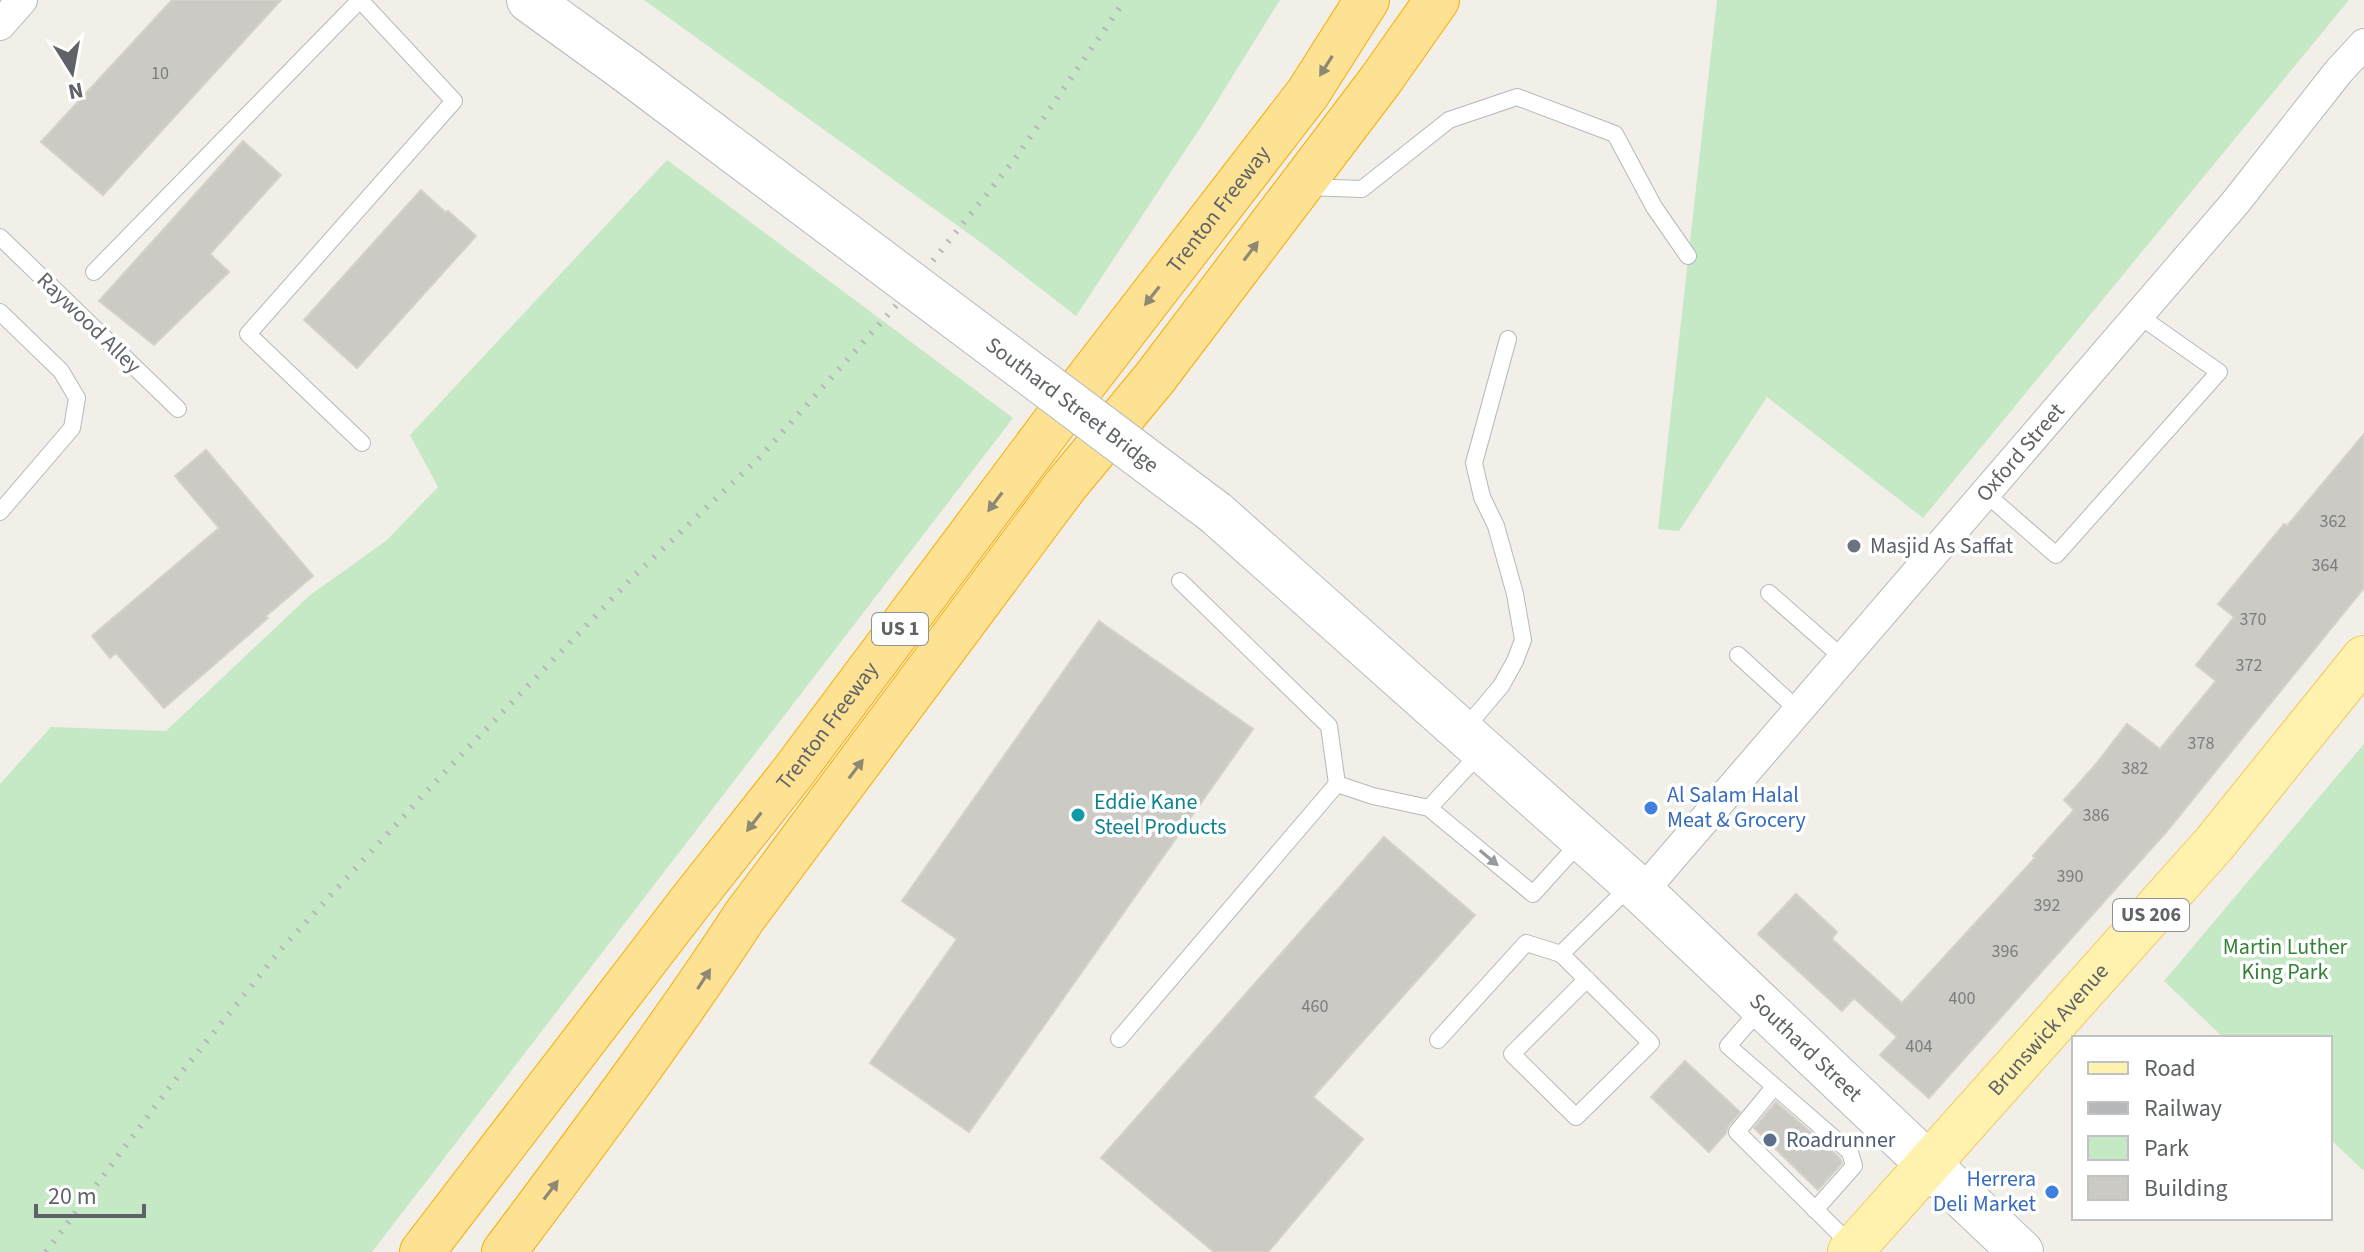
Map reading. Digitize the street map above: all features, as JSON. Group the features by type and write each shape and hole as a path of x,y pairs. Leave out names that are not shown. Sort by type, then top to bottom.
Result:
{"highway":[{"name":"Trenton Freeway","path":"422,1252 793,772 1056,420 1308,93 1367,0"},
{"name":"US 1","path":"504,1252 696,991 744,917 1066,485 1154,379 1380,81 1437,0"}],"main road":[{"name":"Brunswick Avenue","path":"1852,1250 2214,844 2364,658"}],"street":[{"path":"0,25 22,0"},
{"name":"Southard Street Bridge","path":"529,0 1216,513 1585,842"},
{"name":"Oxford Street","path":"1637,888 1798,710 2235,203 2339,71 2364,44"},
{"name":"Southard Street","path":"1585,842 2021,1252"}],"lane":[{"path":"94,272 360,0 454,101 248,334 362,443"},
{"path":"1299,187 1362,189 1449,120 1517,97 1615,134 1654,207 1688,256"},
{"name":"Raywood Alley","path":"0,237 178,409"},
{"path":"0,312 61,371 77,398 72,428 0,512"},
{"path":"1985,493 2056,555 2219,372 2138,315"},
{"path":"1429,808 1472,741 1523,640 1515,594 1496,526 1482,497 1474,463 1508,339"},
{"path":"1119,1039 1337,784 1329,726 1180,581"},
{"path":"1769,593 1843,658"},
{"path":"1738,655 1798,710"},
{"path":"1337,784 1373,796 1429,808 1533,894 1585,842"},
{"path":"1561,954 1637,888"},
{"path":"1438,1040 1526,943 1561,954 1587,979 1651,1043 1576,1117 1512,1054 1587,979"},
{"path":"1762,1007 1728,1046 1850,1152 1854,1166 1815,1210"},
{"path":"1774,1087 1737,1132 1852,1250"}],"green space":[{"path":"644,0 1280,0 1076,316 983,244"},
{"path":"1717,0 2349,0 1923,518 1767,397 1679,531 1658,529"},
{"path":"667,160 1013,418 372,1252 0,1252 0,784 51,727 166,731 309,596 386,541 438,487 410,435"},
{"name":"Martin Luther King Park","path":"2364,744 2364,1171 2332,1141 2332,1036 2222,1036 2164,981"}],"building":[{"path":"172,0 281,0 103,195 41,142"},
{"path":"243,141 281,175 210,254 229,272 154,345 99,301"},
{"path":"421,190 476,236 357,368 304,320"},
{"path":"2364,434 2364,588 2167,831 1929,1098 1880,1055 1897,1037 1854,998 1842,1011 1758,934 1796,894 1837,932 1832,939 1902,1003 2035,858 2033,856 2074,810 2064,800 2127,724 2160,749 2216,681 2196,665 2234,617 2218,604"},
{"path":"206,450 313,576 164,708 116,653 110,658 92,636 219,528 175,476"},
{"name":"Eddie Kane Steel Products","path":"1099,621 1253,729 969,1132 870,1063 957,939 902,901"},
{"path":"1384,837 1475,915 1313,1097 1363,1139 1268,1252 1214,1252 1101,1158"},
{"path":"1685,1061 1740,1112 1709,1152 1651,1097"},
{"path":"1776,1102 1840,1158 1842,1163 1818,1190 1754,1128"}],"railway":[{"path":"46,1252 172,1084 283,947 438,779 634,576 759,458 902,299 1015,159 1125,0"}],"place":[{"name":"Masjid As Saffat","path":"1854,546"},
{"name":"Al Salam Halal Meat & Grocery","path":"1651,808"},
{"name":"Eddie Kane Steel Products","path":"1078,815"},
{"name":"Roadrunner","path":"1770,1140"},
{"name":"Herrera Deli Market","path":"2052,1192"}]}
